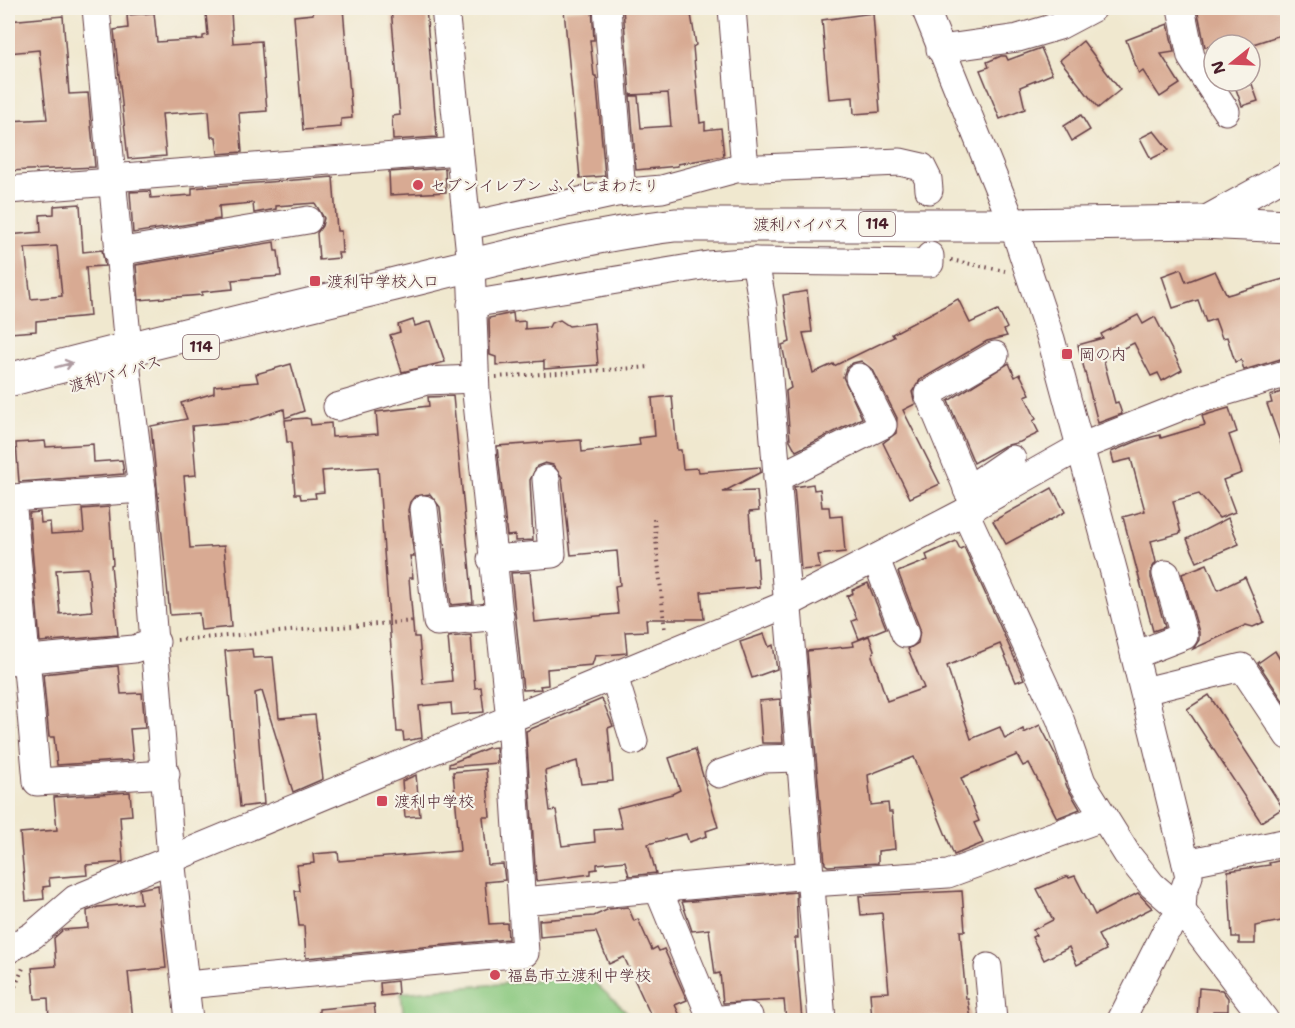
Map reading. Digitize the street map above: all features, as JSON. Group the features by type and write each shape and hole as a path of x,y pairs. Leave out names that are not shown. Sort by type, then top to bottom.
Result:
{"highway":[{"name":"渡利バイパス","path":"8,404 127,359 392,285 627,231 675,225 1013,225 1201,222 1287,226"},
{"name":"渡利バイパス","path":"8,380 127,359"}],"street":[{"path":"96,8 127,359 156,642 171,858 189,1020"},
{"path":"186,985 525,953 510,720 500,616 491,559 476,379 471,265 445,8"},
{"path":"607,8 622,192"},
{"path":"732,8 745,169"},
{"path":"926,8 940,49 1013,225 1051,339 1135,656 1188,870 1182,911 1166,932 1121,1020"},
{"path":"940,49 1018,38 1059,26 1093,8"},
{"path":"1181,8 1191,57 1226,111"},
{"path":"8,190 459,151"},
{"path":"467,226 622,192 662,189 745,169 900,162 922,167 928,179 929,190"},
{"path":"1201,222 1287,174"},
{"path":"117,252 308,220"},
{"path":"471,304 708,264 755,261 930,262 930,256"},
{"path":"755,261 763,306 822,1020"},
{"path":"995,356 928,394 969,503 1060,719 1082,782 1127,854 1152,885 1182,911 1265,1020"},
{"path":"8,950 33,935 75,899 787,604 876,559 969,503 1080,447 1201,399 1287,374"},
{"path":"777,478 883,425 859,377"},
{"path":"336,407 426,381 476,379"},
{"path":"969,503 1012,459"},
{"path":"491,559 552,554 546,479"},
{"path":"142,489 12,498 16,661 37,782 166,774"},
{"path":"424,509 437,622 500,616"},
{"path":"876,559 905,634"},
{"path":"1135,656 1184,636 1166,574"},
{"path":"16,661 134,649 156,642"},
{"path":"1144,692 1242,667 1287,736"},
{"path":"614,676 634,741"},
{"path":"719,774 763,759 800,758"},
{"path":"522,901 811,879 948,874 1104,817"},
{"path":"1188,870 1287,842"},
{"path":"658,889 712,1020 749,1016"},
{"path":"988,967 993,1020"}],"path":[{"path":"930,256 1030,276"},
{"path":"476,379 651,367"},
{"path":"654,519 667,654"},
{"path":"156,642 436,620"}],"green space":[{"path":"587,976 626,1011 630,1020 404,1020 401,993"}],"building":[{"path":"343,8 352,118 341,119 341,127 303,130 294,16 313,14 313,9"},
{"path":"391,8 426,8 437,137 393,140 392,116 400,115"},
{"path":"592,8 594,40 590,40 594,76 596,76 605,176 580,178 564,10"},
{"path":"623,8 690,8 696,45 693,47 700,123 705,122 705,130 721,128 724,156 678,164 678,166 636,170 630,96 638,96 641,128 671,126 668,93 630,95"},
{"path":"1197,8 1287,8 1287,33 1262,41 1262,33 1202,33"},
{"path":"231,12 233,43 261,41 267,111 239,113 242,152 218,154 216,137 211,137 209,111 162,114 166,156 128,159 114,30 128,28 127,15 154,13 157,42 203,39 203,36 208,35 206,14"},
{"path":"873,13 880,112 854,114 853,97 829,99 822,20"},
{"path":"63,16 69,94 88,93 95,167 8,171 8,121 47,119 39,50 8,53 8,21"},
{"path":"1168,24 1174,52 1161,54 1180,84 1160,97 1143,71 1139,74 1126,40"},
{"path":"1083,41 1120,90 1098,108 1060,60"},
{"path":"1041,48 1052,74 1020,87 1025,109 1000,119 980,70 989,67 987,62 1001,56 1006,56 1008,60"},
{"path":"1237,93 1255,93 1258,101 1242,106"},
{"path":"1081,115 1090,130 1072,141 1064,126"},
{"path":"1154,131 1169,150 1151,159 1140,138"},
{"path":"445,168 446,192 390,195 389,172"},
{"path":"333,177 337,231 341,231 342,253 338,253 339,258 319,260 317,233 324,218 315,203 276,206 276,209 254,213 253,203 219,206 220,219 133,233 130,192 150,191 151,198 192,195 192,188"},
{"path":"80,204 83,252 102,250 105,266 86,267 90,316 36,321 36,331 9,333 8,235 41,232 40,215 54,214 54,206","holes":["57,246 62,296 31,299 25,248"]},
{"path":"274,242 275,251 278,251 281,276 232,280 233,289 202,292 202,295 139,300 136,265"},
{"path":"1181,269 1186,282 1215,271 1227,295 1287,278 1287,357 1244,370 1241,360 1235,362 1227,337 1222,338 1215,319 1206,322 1198,300 1173,308 1162,276"},
{"path":"807,291 812,332 803,333 813,373 833,364 834,366 894,337 892,334 958,299 970,323 998,310 1007,328 1004,330 1007,336 987,341 920,380 912,392 915,404 903,410 940,484 910,498 883,443 896,433 897,418 873,370 861,361 846,368 843,377 862,418 796,451 790,440 786,391 791,388 782,345 790,342 783,295"},
{"path":"513,313 514,322 525,321 525,329 549,327 551,323 560,320 569,326 594,323 598,365 544,369 544,361 496,365 496,357 490,355 489,318"},
{"path":"1138,315 1143,324 1155,317 1182,370 1162,381 1158,373 1151,376 1134,343 1103,358 1115,403 1118,402 1122,414 1098,423 1078,345 1103,338 1101,334"},
{"path":"413,320 415,326 431,321 445,362 402,372 390,335 400,332 398,325"},
{"path":"1009,363 1015,377 1020,374 1030,394 1025,396 1036,419 1033,421 1039,433 1020,442 1004,446 974,463 948,401"},
{"path":"291,364 304,411 285,418 284,409 247,421 192,426 196,475 184,476 190,548 224,546 231,627 201,630 199,613 170,615 151,426 187,419 181,403 214,393 214,386 258,382 256,374"},
{"path":"1287,390 1287,455 1285,455 1267,404 1272,403 1270,396"},
{"path":"453,396 473,603 451,605 440,507 430,494 415,496 408,510 414,556 410,556 413,578 409,578 414,637 419,637 423,684 452,681 448,637 471,635 475,688 481,687 484,712 452,715 451,703 419,706 422,738 404,741 403,732 397,732 378,467 322,471 324,492 315,493 316,498 301,499 300,494 295,494 291,442 287,442 285,420 306,418 310,419 311,425 331,423 332,437 378,434 376,412 429,406 428,397"},
{"path":"672,396 677,450 681,450 683,469 698,468 699,472 760,467 761,472 723,492 757,491 759,511 749,512 753,559 757,558 759,587 701,592 704,619 646,619 647,631 625,632 627,653 595,656 592,665 547,669 548,685 540,686 541,689 523,690 511,573 530,572 535,622 618,614 615,586 620,585 617,551 571,555 562,477 553,465 545,463 537,466 530,480 533,540 515,541 515,535 507,536 497,446 581,440 582,452 640,445 639,438 655,436 652,398"},
{"path":"1229,408 1237,432 1229,435 1242,473 1223,480 1235,512 1219,518 1199,494 1173,501 1181,533 1151,541 1156,562 1151,570 1151,578 1165,627 1153,631 1123,517 1145,511 1131,459 1114,463 1111,452 1140,440 1160,435 1161,438 1205,425 1202,416"},
{"path":"45,441 46,447 93,444 94,462 122,460 124,474 19,482 16,443"},
{"path":"813,484 814,490 820,489 822,507 829,507 830,517 842,516 845,552 818,555 820,568 801,570 794,487"},
{"path":"1052,488 1065,512 1006,544 993,521"},
{"path":"109,507 113,564 111,565 118,635 40,642 29,513 40,512 41,523 50,522 51,534 84,532 82,509","holes":["88,568 92,611 60,614 56,570"]},
{"path":"1228,518 1239,544 1197,562 1187,539"},
{"path":"956,541 960,549 964,547 1024,679 1016,682 1000,644 947,666 971,739 1000,727 1005,739 1023,729 1024,733 1040,725 1056,756 1067,787 1080,809 1057,818 1029,763 1023,766 1017,755 961,778 979,821 974,823 983,843 954,855 914,757 868,775 871,805 888,803 889,812 892,812 895,849 878,851 878,863 828,866 825,864 807,651 854,646 853,642 869,636 874,650 872,656 887,701 924,688 908,649 918,643 920,629 898,572 928,560 926,555"},
{"path":"1207,564 1218,590 1245,577 1264,622 1253,627 1246,625 1193,649 1199,640 1199,632 1182,574"},
{"path":"868,583 886,628 859,639 852,621 857,619 847,596 853,593 852,590"},
{"path":"764,634 769,647 773,645 777,669 752,678 740,642"},
{"path":"252,649 253,658 273,657 279,718 315,715 323,779 293,792 262,691 255,693 264,804 240,807 225,651"},
{"path":"1275,651 1287,671 1287,707 1258,663"},
{"path":"118,666 121,694 142,693 145,728 130,729 133,760 57,765 54,737 49,737 43,674"},
{"path":"1209,695 1283,808 1261,822 1187,709"},
{"path":"602,699 613,726 608,728 613,781 581,784 577,761 545,771 550,811 556,810 562,846 595,842 594,830 622,828 617,808 680,790 669,758 695,749 718,827 706,831 707,836 689,842 686,834 648,844 656,873 629,876 625,861 597,864 597,869 591,870 591,874 536,881 526,731"},
{"path":"780,699 783,743 762,743 759,701"},
{"path":"496,747 497,763 449,767 449,764"},
{"path":"486,769 490,817 483,817 488,865 503,864 505,880 485,882 489,924 507,923 508,939 306,958 304,926 299,926 295,891 300,891 297,865 314,863 313,854 338,852 339,861 460,851 453,772"},
{"path":"416,775 420,816 405,817 402,781"},
{"path":"130,792 132,815 120,816 123,862 86,865 87,875 49,878 50,886 43,887 44,899 26,901 20,833 57,830 54,797"},
{"path":"1287,859 1287,920 1255,926 1255,944 1239,944 1239,937 1232,937 1228,871 1270,865 1269,863"},
{"path":"1068,876 1069,878 1075,876 1095,915 1138,893 1152,908 1098,935 1106,950 1077,965 1069,947 1044,960 1032,937 1036,935 1033,930 1053,920 1037,889"},
{"path":"158,885 166,968 128,972 133,1020 49,1020 48,998 35,999 32,968 56,966 54,938 63,930 88,928 87,911 98,907 141,903 139,889"},
{"path":"962,891 965,931 960,931 966,999 968,999 971,1020 946,1020 946,1017 872,1020 870,993 889,992 882,913 861,915 859,896"},
{"path":"796,892 798,938 795,938 802,1020 786,1020 784,1000 723,1003 720,973 715,974 709,929 692,931 682,902"},
{"path":"628,907 634,921 638,919 652,950 657,947 659,951 664,949 687,1000 675,1005 682,1020 653,1020 624,957 609,964 596,932 540,937 539,920 594,916 609,909"},
{"path":"397,981 398,994 381,996 380,983"},
{"path":"1199,988 1222,990 1228,998 1228,1011 1213,1011 1212,1020 1197,1020"},
{"path":"374,1004 376,1020 319,1020 319,1009"}],"place":[{"name":"セブンイレブン ふくしまわたり","path":"418,185"},
{"name":"渡利中学校入口","path":"315,281"},
{"name":"岡の内","path":"1067,354"},
{"name":"渡利中学校","path":"382,801"},
{"name":"福島市立渡利中学校","path":"495,975"}]}
